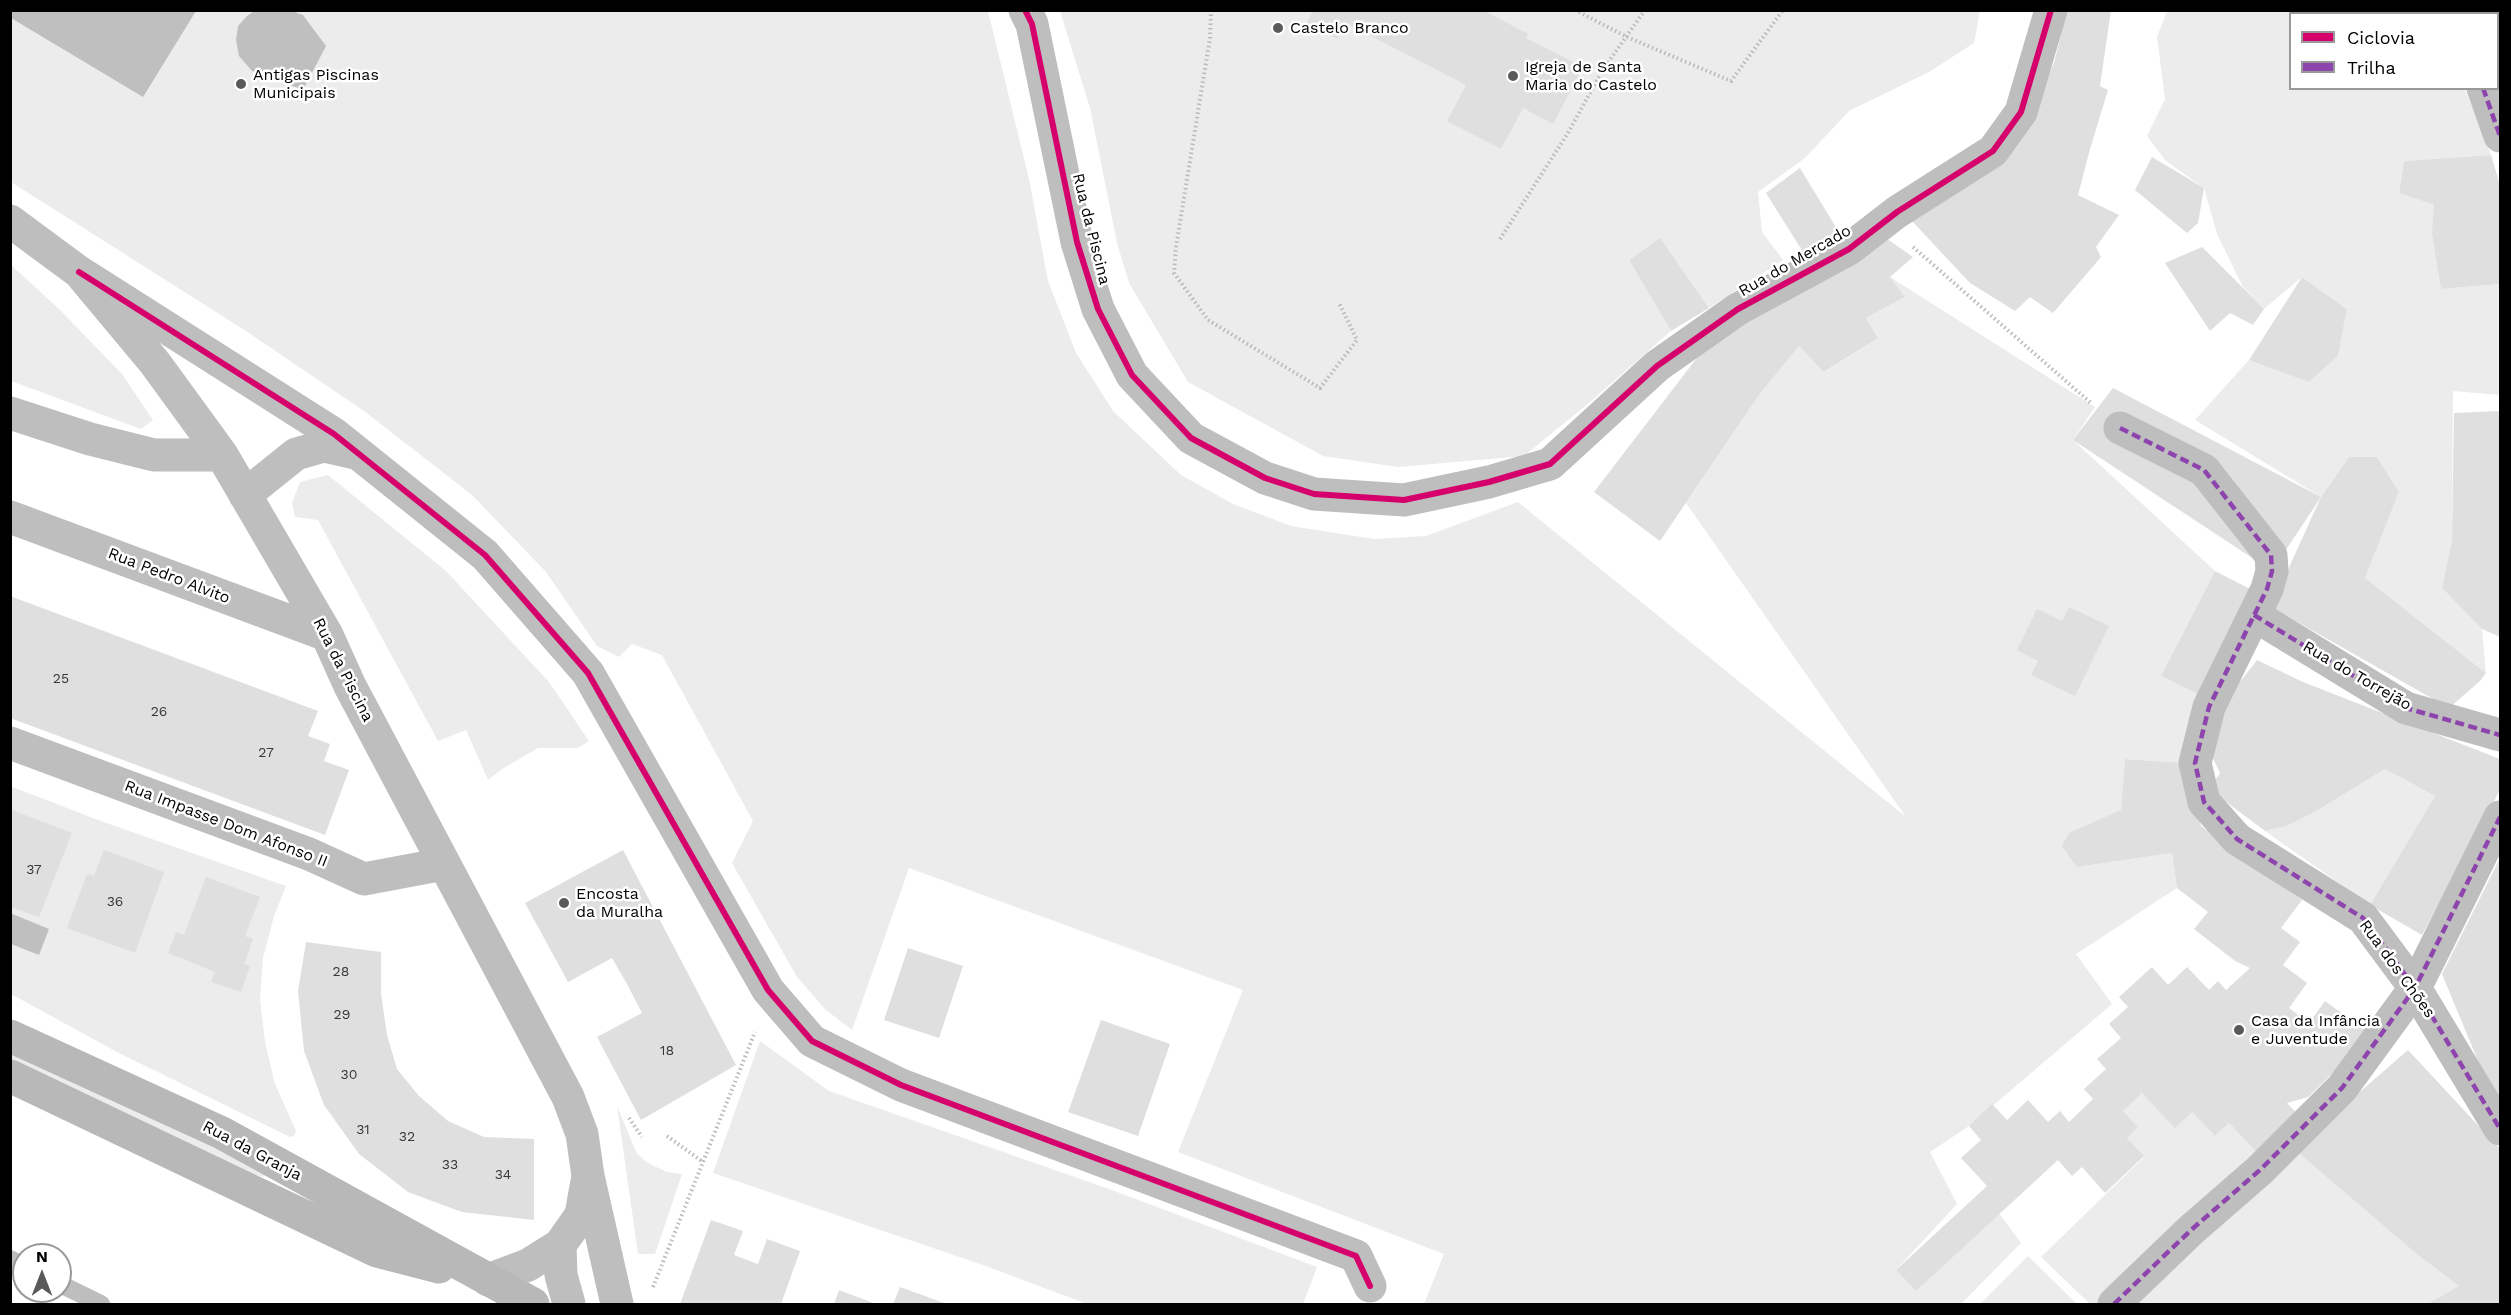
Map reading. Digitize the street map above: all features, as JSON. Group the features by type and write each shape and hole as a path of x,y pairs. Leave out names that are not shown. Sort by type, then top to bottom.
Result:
{"main road":[{"name":"Rua da Granja","path":"10,1036 222,1133 533,1305"},
{"name":"Rua da Granja","path":"10,1076 377,1251 488,1280"}],"street":[{"name":"Rua da Piscina","path":"1025,10 1032,24 1077,242 1098,309 1132,375 1191,438 1264,478 1314,494 1404,500 1489,482"},
{"name":"Rua do Mercado","path":"1489,482 1550,464 1657,366 1738,309 1849,249 1884,222 1993,151 2021,112 2051,10"},
{"path":"2484,90 2500,136"},
{"name":"Rua da Piscina","path":"10,222 79,272 155,363 222,455 327,635 350,686 568,1097 582,1134 588,1176"},
{"path":"79,272 334,434 485,555 588,673 768,990 812,1041 901,1086 1356,1256 1370,1286"},
{"path":"10,413 90,439 154,455 222,455"},
{"path":"2120,428 2204,470 2271,555 2272,571 2254,615"},
{"path":"245,495 296,454 324,446 361,454"},
{"name":"Rua Pedro Alvito","path":"10,516 327,635"},
{"name":"Rua do Torrejão","path":"2254,615 2406,708 2500,735"},
{"name":"Rua dos Chões","path":"2254,615 2209,707 2195,763 2204,802 2236,839 2363,918 2415,988 2500,1129"},
{"name":"Rua Impasse Dom Afonso II","path":"10,743 309,854 364,879 444,864"},
{"path":"2114,1305 2191,1230 2260,1170 2342,1088 2415,988 2500,817"},
{"path":"488,1280 528,1265 560,1245 581,1215 588,1176"},
{"path":"588,1176 616,1305"},
{"path":"560,1245 561,1275 569,1305"}],"lane":[{"path":"72,1290 101,1305"}],"path":[{"path":"1211,10 1210,38 1174,273 1208,320 1320,388 1357,340 1339,303"},
{"path":"1575,10 1627,37 1731,81 1783,10"},
{"path":"1500,239 1568,134 1602,71 1646,10"},
{"path":"1884,222 2120,428"},
{"path":"650,1293 757,1029"},
{"path":"629,1118 642,1137"},
{"path":"666,1136 704,1162"}],"shaded area":[{"path":"11,10 196,11 143,97 11,18"},
{"path":"256,10 292,11 303,15 326,46 303,90 252,71 239,56 236,40 238,26"},
{"path":"10,11 988,11 1029,179 1048,281 1076,353 1113,411 1181,475 1233,504 1291,526 1374,539 1426,536 1518,502 1906,817 1686,503 1759,395 1799,346 1825,372 1878,338 1866,318 1905,297 1890,277 2095,407 2073,440 2215,571 2161,676 2204,697 2184,763 2125,759 2121,810 2077,867 2172,853 2177,888 2076,954 2112,1004 1969,1126 1930,1152 1957,1204 1896,1270 1916,1291 1998,1212 2021,1243 1961,1304 1424,1304 1444,1254 1178,1152 1243,990 909,868 852,1030 826,1010 797,977 732,863 753,821 662,655 632,644 619,657 597,646 546,572 472,495 364,411 246,331 11,182"},
{"path":"1060,11 1980,11 1974,43 1929,72 1849,111 1805,158 1758,192 1762,232 1783,260 1709,308 1660,239 1629,260 1671,331 1590,402 1524,456 1398,467 1323,456 1188,382 1129,283 1117,243 1090,108"},
{"path":"2167,11 2377,11 2289,12 2289,90 2465,90 2491,155 2404,161 2399,193 2434,205 2441,289 2500,284 2500,395 2453,391 2452,540 2442,588 2482,629 2486,673 2365,578 2399,492 2377,457 2349,457 2321,497 2195,420 2249,360 2310,381 2338,356 2347,309 2302,277 2264,309 2243,287 2217,234 2204,188 2166,161 2147,136 2165,99 2157,37"},
{"path":"10,264 59,309 122,374 153,420 141,429 11,381"},
{"path":"328,475 446,571 549,682 589,741 578,748 538,748 488,780 466,730 438,741 318,520 295,517 292,503 300,482"},
{"path":"2385,769 2435,796 2370,905 2265,831 2287,826 2315,812"},
{"path":"10,786 98,820 286,886 274,916 263,958 260,999 265,1042 275,1084 296,1131 294,1136 290,1137 117,1052 11,994"},
{"path":"10,913 49,929 39,955 11,944"},
{"path":"760,1041 829,1091 1109,1189 1317,1267 1303,1304 1087,1304 986,1266 713,1173"},
{"path":"11,1049 196,1137 266,1174 263,1177 245,1171 11,1060"},
{"path":"2142,1093 2192,1112 2215,1136 2229,1123 2265,1161 2294,1149 2459,1286 2427,1304 2090,1304 2041,1257 2144,1157 2127,1138 2138,1127 2123,1111"},
{"path":"617,1106 637,1154 648,1163 667,1172 682,1174 655,1254 638,1254"},
{"path":"2028,1256 2077,1304 1980,1304"}],"building":[{"name":"Igreja de Santa Maria do Castelo","path":"1313,10 1483,10 1528,34 1526,38 1583,67 1553,124 1523,108 1501,149 1447,121 1466,85 1346,23 1338,39 1307,23"},
{"path":"2067,10 2111,10 2100,86 2108,90 2078,195 2119,215 2096,247 2101,257 2053,313 2030,297 2015,311 1970,283 1910,219 2014,149 2054,63"},
{"path":"2377,10 2429,10 2430,12 2378,12"},
{"path":"2474,10 2500,10 2500,103 2499,12 2474,12"},
{"path":"2491,155 2500,185 2500,284 2441,289 2432,233 2434,205 2399,193 2404,161"},
{"path":"2152,157 2204,188 2198,223 2187,233 2135,190"},
{"path":"1800,168 1843,239 1808,260 1766,193"},
{"path":"1880,234 1913,257 1890,277 1905,297 1866,318 1878,338 1824,372 1799,346 1759,395 1660,541 1594,492 1706,346"},
{"path":"1660,238 1709,308 1671,331 1629,260"},
{"path":"2202,247 2264,309 2253,325 2230,313 2210,331 2165,263"},
{"path":"2302,277 2347,309 2338,356 2309,382 2249,360"},
{"path":"2113,388 2321,497 2272,571 2073,440"},
{"path":"2500,411 2500,637 2482,629 2442,588 2452,540 2454,413"},
{"path":"2349,457 2377,457 2399,492 2365,578 2486,673 2449,708 2271,607 2321,497"},
{"path":"2215,571 2256,592 2204,697 2161,676"},
{"path":"10,596 318,711 308,736 330,744 324,761 349,770 325,835 10,718"},
{"path":"2069,607 2109,626 2075,696 2031,675 2038,661 2017,650 2037,609 2062,621"},
{"path":"2257,660 2303,682 2500,759 2500,790 2422,935 2370,905 2435,796 2385,769 2315,812 2287,826 2265,831 2209,789 2220,773 2208,748 2215,714"},
{"name":"Casa da Infância e Juventude","path":"2125,759 2184,763 2201,826 2302,900 2281,928 2300,942 2283,965 2307,983 2289,1008 2309,1023 2325,1001 2372,1035 2308,1097 2287,1103 2306,1123 2265,1161 2229,1123 2215,1136 2192,1112 2175,1128 2142,1093 2123,1111 2138,1127 2127,1138 2144,1156 2105,1193 2082,1167 2072,1176 2058,1160 1916,1291 1896,1270 1987,1186 1961,1158 1981,1140 1969,1126 1992,1104 2007,1120 2028,1100 2048,1122 2060,1111 2069,1122 2093,1099 2084,1089 2106,1069 2097,1059 2121,1038 2109,1024 2128,1007 2119,997 2152,967 2168,985 2187,967 2209,990 2218,981 2226,990 2250,968 2235,961 2194,929 2208,912 2177,888 2172,853 2077,867 2062,846 2069,833 2121,810"},
{"path":"12,810 72,833 39,917 10,907"},
{"path":"104,850 164,872 135,953 67,928 87,874 94,876"},
{"path":"623,850 736,1065 641,1120 597,1037 642,1013 627,984 612,958 568,982 525,903"},
{"path":"2500,858 2500,1114 2442,974"},
{"path":"206,877 260,897 245,936 253,939 244,964 250,966 241,992 211,982 215,972 168,953 176,932 184,935"},
{"path":"306,942 381,952 381,994 387,1035 397,1069 419,1096 448,1121 484,1137 534,1139 534,1220 462,1212 408,1192 359,1154 324,1105 304,1051 298,991"},
{"path":"908,948 963,966 939,1038 884,1020"},
{"path":"1101,1020 1170,1044 1138,1136 1068,1112"},
{"path":"2408,1050 2500,1149 2500,1304 2427,1304 2459,1286 2417,1254 2294,1149"},
{"path":"711,1220 743,1231 734,1255 758,1264 767,1239 800,1251 781,1304 680,1304"},
{"path":"900,1287 947,1304 893,1304"},
{"path":"839,1290 876,1304 834,1304"}],"marked path":[{"path":"2484,90 2500,136"},
{"path":"2120,428 2204,470 2271,555 2272,571 2267,589 2209,707 2195,763 2204,802 2237,839 2363,918 2415,988 2500,1129"},
{"path":"2254,615 2406,708 2500,735"},
{"path":"2114,1304 2191,1230 2260,1170 2342,1088 2415,988 2500,817"}],"cycle path":[{"path":"1025,10 1032,24 1077,242 1098,309 1132,375 1191,438 1265,478 1314,494 1404,500 1489,482 1550,464 1657,366 1738,309 1849,249 1897,212 1993,151 2021,112 2051,10"},
{"path":"79,272 334,434 485,555 588,673 768,990 812,1041 901,1085 1356,1256 1370,1286"}],"place":[{"name":"Castelo Branco","path":"1278,28"},
{"name":"Igreja de Santa Maria do Castelo","path":"1513,76"},
{"name":"Antigas Piscinas Municipais","path":"241,84"},
{"name":"Encosta da Muralha","path":"564,903"},
{"name":"Casa da Infância e Juventude","path":"2239,1030"}]}
